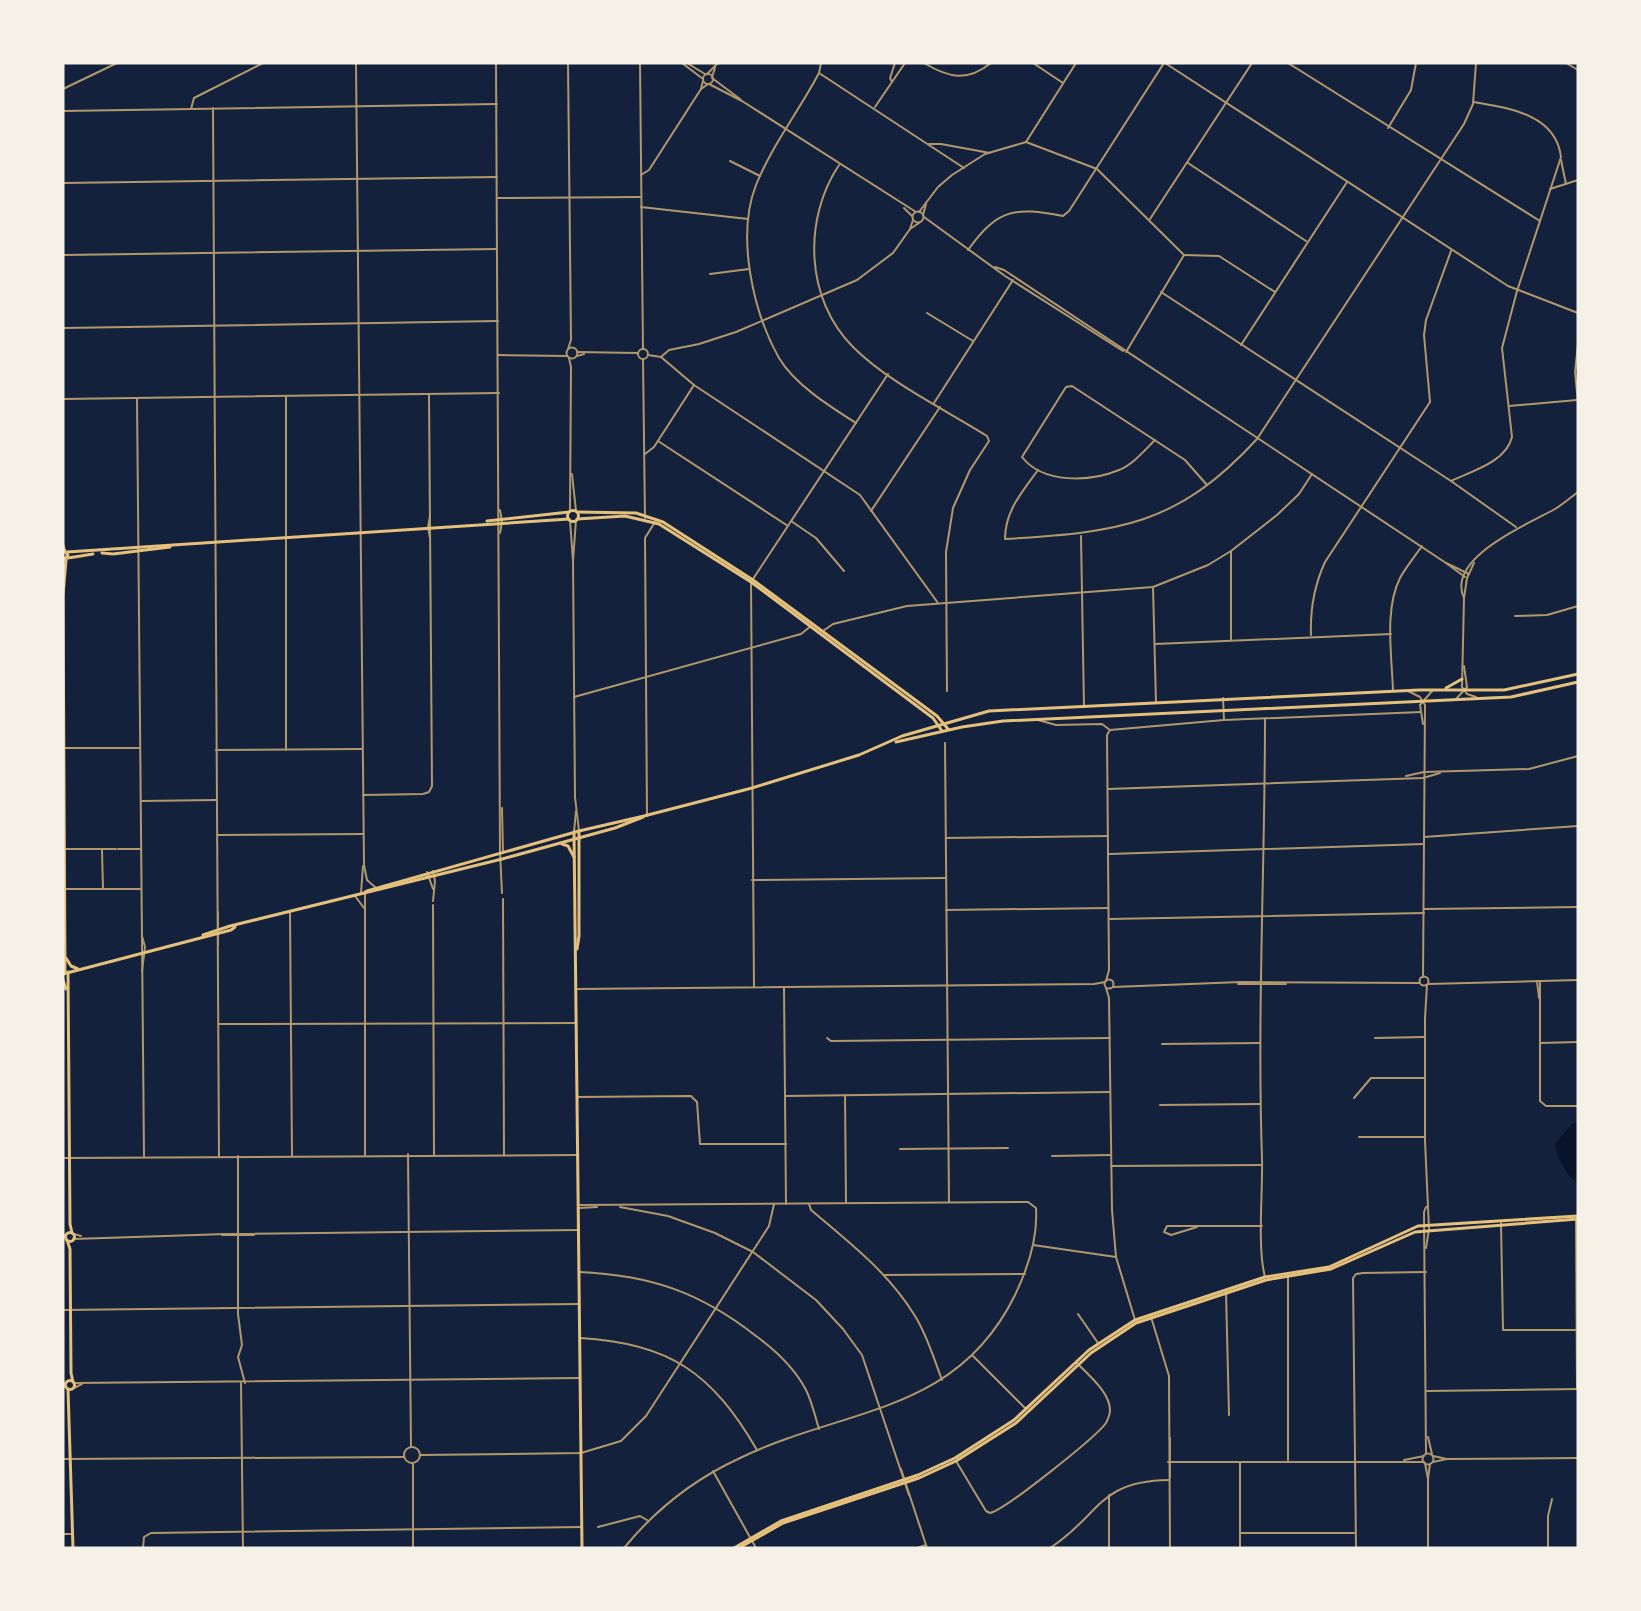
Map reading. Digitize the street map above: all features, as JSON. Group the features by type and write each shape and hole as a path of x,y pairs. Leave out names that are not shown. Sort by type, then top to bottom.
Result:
{"main road":[{"path":"66,560 139,549 480,523 569,512 645,516 663,522 752,581 944,723 948,729"},
{"path":"569,512 569,519"},
{"path":"576,512 576,520"},
{"path":"500,521 576,520 590,516 645,516 752,581"},
{"path":"70,1396 74,1385 71,1372 70,1249 73,1237 70,1224 68,1158 65,973 63,595 65,550 139,549"},
{"path":"821,632 939,725 942,731"},
{"path":"894,742 902,736 979,713 1223,698 1434,689 1518,688 1578,674"},
{"path":"1444,689 1462,680"},
{"path":"65,973 428,875 576,831 646,816 752,788 894,742 948,729 981,723 1482,699 1525,695 1578,682"},
{"path":"979,713 981,723"},
{"path":"434,873 502,859 639,821 646,816"},
{"path":"576,831 579,838 579,936 576,950"},
{"path":"576,831 574,857 582,1548"},
{"path":"560,843 568,846 574,857"},
{"path":"365,892 375,887 428,875"},
{"path":"66,958 71,966 78,969"},
{"path":"63,980 67,991"},
{"path":"734,1548 750,1538 798,1517 904,1481 956,1460 1003,1432 1077,1363 1135,1321 1265,1278 1332,1269 1402,1235 1426,1230 1577,1218"},
{"path":"70,1224 65,1237 70,1249"},
{"path":"1288,1275 1337,1264 1401,1231 1424,1224 1501,1224"},
{"path":"65,1237 73,1237"},
{"path":"65,1237 73,1237"},
{"path":"71,1372 66,1385 70,1396 73,1548"},
{"path":"66,1385 74,1385"},
{"path":"66,1385 74,1385"},
{"path":"739,1548 750,1538"}],"street":[{"path":"63,89 117,63"},
{"path":"191,109 194,98 263,63"},
{"path":"356,63 365,892 365,1155"},
{"path":"496,63 502,893"},
{"path":"568,63 571,340 568,357 571,367 572,471 569,512"},
{"path":"640,63 643,349 648,355 661,357 694,386 860,495 938,603"},
{"path":"682,63 708,84 742,101"},
{"path":"687,63 707,74 742,101 902,206 918,212 933,226 1467,576"},
{"path":"701,89 712,78 718,63"},
{"path":"821,63 819,73 784,129 760,176 748,219 749,269 763,320 780,359 816,396 856,423"},
{"path":"892,82 895,63"},
{"path":"875,107 905,63"},
{"path":"924,63 947,76 958,78 972,76 991,63"},
{"path":"1033,63 1063,83"},
{"path":"1026,142 1076,63"},
{"path":"968,249 990,224 1006,214 1039,210 1063,216 1070,212 1165,63 1402,219 1517,291 1578,313"},
{"path":"1149,219 1252,63"},
{"path":"1288,63 1388,128 1441,157 1540,221"},
{"path":"1388,128 1411,90 1416,63"},
{"path":"1038,470 1012,507 1005,525 1005,539 1081,535 1128,526 1160,514 1208,485 1236,462 1257,439 1468,117 1473,102 1476,63"},
{"path":"1566,63 1578,70"},
{"path":"641,175 649,170 701,89 703,80 715,68"},
{"path":"819,73 875,107 963,168"},
{"path":"1473,102 1520,111 1538,121 1555,137 1566,184"},
{"path":"63,111 496,105"},
{"path":"213,108 219,1156"},
{"path":"910,230 913,218 938,187 963,168 990,153 1026,142 1097,169 1184,255 1219,256 1275,292"},
{"path":"929,144 990,153"},
{"path":"1451,481 1498,459 1509,448 1512,437 1502,348 1517,291 1560,157"},
{"path":"730,160 760,176"},
{"path":"1187,162 1306,241"},
{"path":"839,165 824,192 813,229 814,265 822,295 834,324 853,347 888,374 987,436 989,441 969,470 953,508 946,552 947,691"},
{"path":"63,183 497,177"},
{"path":"1550,189 1578,180"},
{"path":"1240,345 1306,241 1347,182"},
{"path":"497,198 641,197"},
{"path":"661,357 669,350 699,344 858,280 893,254 910,230 920,222 926,204"},
{"path":"902,206 913,218 933,226"},
{"path":"641,207 748,219"},
{"path":"63,255 498,249"},
{"path":"1311,635 1310,609 1318,578 1325,562 1430,402 1425,328 1451,250"},
{"path":"1126,352 1160,291 1184,255"},
{"path":"710,274 749,269"},
{"path":"934,403 1014,279"},
{"path":"1160,291 1451,481 1516,527"},
{"path":"927,312 973,341"},
{"path":"63,327 498,321"},
{"path":"571,340 576,350 576,357 571,367"},
{"path":"1508,406 1578,401 1575,372 1578,344"},
{"path":"559,354 568,350 586,353 638,353 643,349"},
{"path":"498,355 559,354 576,357 586,353"},
{"path":"638,353 643,359 645,516"},
{"path":"643,359 648,355"},
{"path":"754,988 750,648 752,581 888,374"},
{"path":"645,454 658,441 694,386"},
{"path":"1155,440 1120,470 1091,478 1060,478 1038,470 1022,457 1066,387 1072,386 1155,440 1185,460 1208,485"},
{"path":"63,399 499,393"},
{"path":"363,795 423,794 431,787 429,394"},
{"path":"286,396 286,750"},
{"path":"137,398 144,1156"},
{"path":"872,511 939,406"},
{"path":"658,441 788,526"},
{"path":"572,471 576,512"},
{"path":"821,632 833,624 894,608 1153,587 1208,565 1231,551 1277,515 1299,494 1312,474"},
{"path":"1482,699 1467,694 1462,680 1464,598 1467,576 1474,563 1494,542 1516,527 1558,507 1578,492"},
{"path":"569,519 573,561"},
{"path":"576,520 573,561 576,831"},
{"path":"791,521 816,538 844,571"},
{"path":"646,816 645,538 655,522"},
{"path":"1081,535 1084,707"},
{"path":"63,543 65,550"},
{"path":"1393,691 1391,634 1394,594 1401,577 1422,546"},
{"path":"1231,551 1231,640"},
{"path":"1153,587 1156,703"},
{"path":"1515,616 1546,615 1578,606"},
{"path":"574,697 804,633 812,626"},
{"path":"1155,644 1311,635 1391,634"},
{"path":"1453,700 1465,689 1467,670 1464,666"},
{"path":"1423,724 1421,712 1423,702 1434,689"},
{"path":"1405,690 1420,697 1425,705 1423,724 1424,978 1421,985 1425,996"},
{"path":"1223,698 1224,720"},
{"path":"1037,720 1056,725 1102,724 1110,730 1224,720 1421,712"},
{"path":"1264,719 1265,849 1261,916 1260,1104 1265,1278"},
{"path":"1110,730 1107,735 1109,970 1106,987 1109,998 1111,1166 1116,1257 1135,1321"},
{"path":"945,743 949,1202"},
{"path":"64,748 140,748"},
{"path":"216,750 362,749"},
{"path":"1403,777 1424,772 1529,769 1578,756"},
{"path":"1107,789 1423,778 1440,773"},
{"path":"141,801 217,800"},
{"path":"1424,837 1578,826"},
{"path":"217,835 363,834"},
{"path":"945,838 1108,836"},
{"path":"1108,854 1424,844"},
{"path":"65,849 141,849"},
{"path":"102,849 103,889"},
{"path":"364,865 367,880 375,887"},
{"path":"433,901 434,873"},
{"path":"428,875 433,889"},
{"path":"752,880 946,878"},
{"path":"66,889 142,889"},
{"path":"354,895 364,908"},
{"path":"503,899 504,1155"},
{"path":"433,905 435,1155"},
{"path":"1109,919 1578,907"},
{"path":"946,910 1108,908"},
{"path":"290,912 292,1155"},
{"path":"1109,970 1113,981 1109,998"},
{"path":"1424,978 1428,984 1425,996 1426,1207 1424,1224 1426,1230 1428,1437 1432,1456 1428,1479"},
{"path":"1094,984 1113,987 1125,984 1409,981 1424,978 1438,981 1578,980"},
{"path":"576,989 1094,984 1113,981 1125,984"},
{"path":"1409,981 1421,985 1438,981"},
{"path":"1538,981 1540,1101 1546,1106 1578,1106"},
{"path":"784,987 786,1204"},
{"path":"219,1024 576,1023"},
{"path":"1375,1038 1425,1037"},
{"path":"827,1038 831,1041 1110,1038"},
{"path":"1540,1043 1578,1042"},
{"path":"1162,1044 1260,1043"},
{"path":"1354,1098 1371,1078 1425,1078"},
{"path":"785,1096 1110,1092"},
{"path":"845,1095 846,1203"},
{"path":"577,1097 691,1096 697,1102 700,1144 786,1144"},
{"path":"1160,1105 1260,1104"},
{"path":"1359,1137 1425,1137"},
{"path":"900,1149 1008,1148"},
{"path":"63,1158 408,1154 578,1155"},
{"path":"408,1154 411,1447"},
{"path":"1052,1156 1111,1155"},
{"path":"238,1156 240,1235 238,1308 242,1345 238,1359 243,1383 243,1548"},
{"path":"1111,1166 1262,1165"},
{"path":"579,1206 1028,1202 1034,1204 1036,1212 1033,1245 1025,1274 999,1326 973,1356 942,1380 882,1408 757,1450 713,1471 680,1493 648,1521 624,1548"},
{"path":"420,1455 581,1453 613,1445 629,1436 646,1416 753,1252 771,1222 774,1204"},
{"path":"808,1204 811,1210 862,1253 884,1275 914,1315 942,1380"},
{"path":"617,1206 696,1225 753,1252 804,1290 843,1329 862,1355 882,1408 927,1546 917,1548"},
{"path":"1426,1207 1429,1224 1426,1230"},
{"path":"1427,1391 1578,1389 1577,1218"},
{"path":"1501,1224 1503,1330 1576,1330"},
{"path":"1197,1227 1171,1235 1164,1232 1167,1226 1263,1226"},
{"path":"73,1237 579,1230"},
{"path":"1033,1245 1116,1257"},
{"path":"579,1272 628,1275 652,1281 686,1292 716,1307 763,1341 790,1368 806,1389 819,1429"},
{"path":"1356,1548 1353,1278 1356,1274 1364,1273 1426,1272"},
{"path":"884,1275 1025,1274"},
{"path":"1288,1275 1288,1460"},
{"path":"1226,1291 1229,1415"},
{"path":"63,1310 579,1304"},
{"path":"1078,1314 1099,1345"},
{"path":"1150,1316 1167,1366 1170,1548"},
{"path":"580,1338 633,1344 680,1363 721,1395 736,1414 757,1450"},
{"path":"973,1356 1027,1411"},
{"path":"956,1460 986,1511 990,1513 1036,1482 1101,1427 1109,1416 1110,1407 1105,1395 1077,1363"},
{"path":"74,1385 580,1378"},
{"path":"1428,1437 1424,1462 1428,1479 1428,1548"},
{"path":"411,1447 417,1448 420,1455 418,1461 413,1464 407,1462 404,1457 404,1451 411,1447"},
{"path":"1404,1460 1425,1455 1447,1459 1578,1458"},
{"path":"63,1459 404,1457"},
{"path":"1169,1462 1404,1460 1432,1463 1447,1459"},
{"path":"1240,1462 1240,1548"},
{"path":"413,1464 413,1548"},
{"path":"713,1471 756,1548"},
{"path":"1050,1548 1055,1546 1109,1495 1138,1481 1169,1480"},
{"path":"1109,1495 1110,1548"},
{"path":"1548,1548 1548,1516 1552,1499"},
{"path":"598,1527 640,1516 648,1521"},
{"path":"143,1548 147,1534 582,1527"},
{"path":"1240,1533 1356,1533"},
{"path":"63,1534 73,1534"}],"water":[{"path":"1578,1122 1578,1183 1563,1166 1555,1144 1572,1124"}]}
